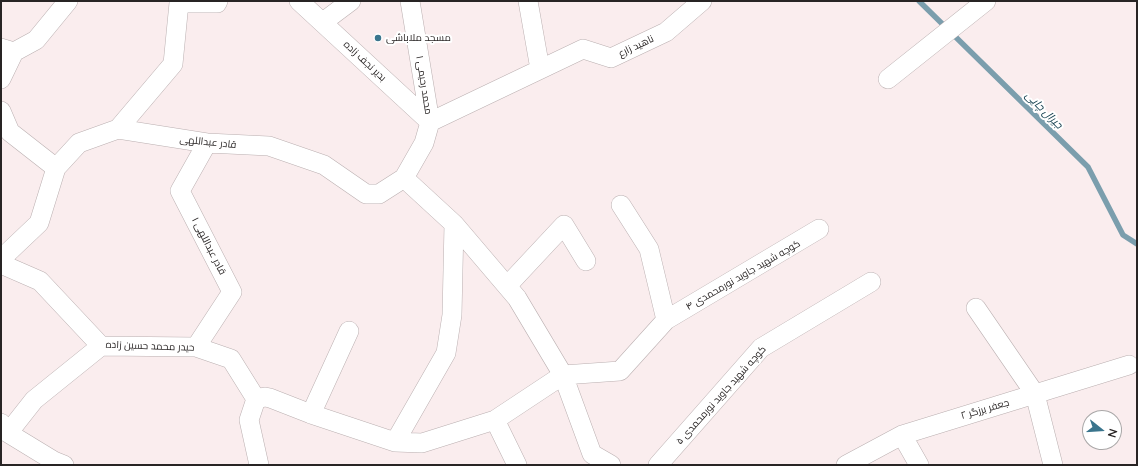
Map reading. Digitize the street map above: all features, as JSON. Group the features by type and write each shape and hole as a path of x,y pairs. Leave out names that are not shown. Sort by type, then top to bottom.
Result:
{"street":[{"path":"1,79 8,50 36,40 68,1"},
{"path":"118,129 173,64 178,2 217,3 218,1"},
{"name":"بدیر نجف زاده","path":"299,1 430,122"},
{"path":"323,22 351,1"},
{"name":"محمد رحیمی ۱","path":"410,1 430,122"},
{"path":"528,1 540,69"},
{"name":"ناهید زارع","path":"430,122 583,49 611,58 666,32 702,1"},
{"path":"888,79 986,1"},
{"path":"1,111 10,132 56,168"},
{"name":"قادر عبداللهی","path":"1,260 39,223 56,168 79,143 118,129 207,143 269,146 324,165 366,194 379,194 404,178 424,143 430,122"},
{"name":"قادر عبداللهی ۱","path":"196,347 232,292 180,191 207,143"},
{"path":"404,178 454,224 517,298 563,375 592,454 611,465"},
{"path":"621,205 649,249 666,320"},
{"path":"395,442 446,353 452,315 454,224"},
{"path":"507,286 564,225 586,261"},
{"name":"کوچه شهید جاوید نورمحمدی ۴","path":"563,375 620,371 666,320 819,229"},
{"name":"حیدر محمد حسین زاده","path":"1,264 40,281 101,346 196,347 231,359 256,400"},
{"name":"کوچه شهید جاوید نورمحمدی ۵","path":"658,465 761,348 871,282"},
{"path":"976,308 1035,394 1053,465"},
{"path":"311,414 349,331"},
{"path":"58,464 5,428 34,400 101,346"},
{"name":"جعفر برزگر ۲","path":"846,465 902,435 1129,365"},
{"path":"259,465 249,420 256,400 265,397 395,442 422,443 495,420 563,375"},
{"path":"495,420 517,465"},
{"path":"902,435 919,465"}],"waterway":[{"name":"جیرال چایی","path":"919,1 1088,167 1123,235 1137,244"}],"place":[{"name":"مسجد ملاباشی","path":"378,38"}]}
